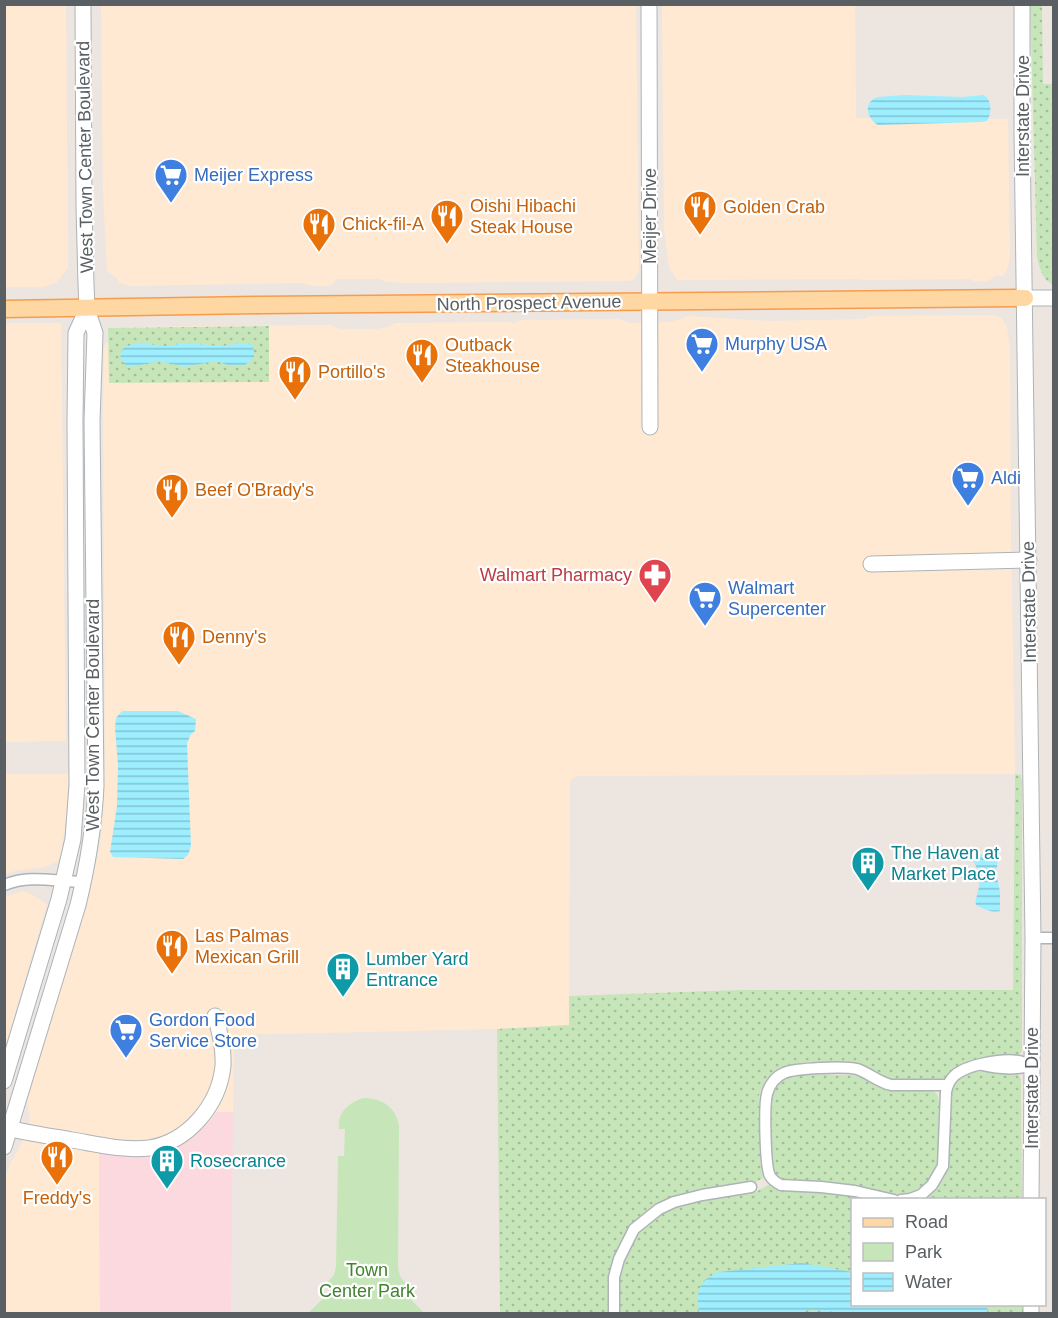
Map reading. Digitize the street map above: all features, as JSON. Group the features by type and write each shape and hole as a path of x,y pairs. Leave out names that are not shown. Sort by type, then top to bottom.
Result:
{"main road":[{"name":"West Town Center Boulevard","path":"4,1147 7,1127 78,905 92,842 96,786 92,445 95,333 87,309 83,4"},
{"name":"Meijer Drive","path":"649,4 650,427"},
{"name":"Interstate Drive","path":"1022,4 1033,938 1031,1198"},
{"name":"North Prospect Avenue","path":"4,309 1053,298"},
{"name":"West Town Center Boulevard","path":"4,1080 63,882 73,839 77,785 76,333 87,309"},
{"path":"871,564 1029,560"},
{"path":"7,1127 82,1142 127,1148 148,1148 172,1140 194,1126 204,1114 217,1089 223,1065 221,1041 215,1016"}],"street":[{"path":"4,885 19,880 41,878 63,882 83,882"},
{"path":"1033,938 1053,938"},
{"path":"913,1198 921,1195 932,1185 943,1166 944,1107 947,1084 954,1076 961,1071 982,1065 1007,1069 1032,1066"},
{"path":"884,1198 821,1186 781,1185 771,1178 766,1163 766,1094 770,1086 781,1074 804,1069 851,1068 858,1069 891,1085 947,1084"},
{"path":"614,1314 614,1277 619,1259 634,1229 659,1209 674,1202 702,1194 751,1187"}],"shaded area":[{"path":"4,5 66,5 68,268 56,283 43,287 5,287"},
{"path":"101,5 636,5 638,273 633,280 629,281 412,283 386,282 379,279 337,279 331,286 300,283 131,286 118,283 118,279 107,271 103,191"},
{"path":"662,5 855,5 856,118 1008,119 1010,259 1003,276 995,276 988,281 970,279 677,280 669,267 664,229"},
{"path":"992,315 1001,318 1007,327 1010,349 1015,774 576,776 570,781 569,1025 497,1029 234,1035 233,1112 217,1112 195,1136 164,1152 140,1157 99,1154 100,1313 5,1313 4,1181 30,1119 27,1101 88,897 102,830 105,765 104,347 116,331 131,327 331,325 340,329 377,329 395,323 509,322 513,324 521,320 619,319 630,323 671,322 688,316 770,321 865,319 868,316"},
{"path":"5,323 61,323 66,741 5,742"},
{"path":"5,774 69,774 67,814 58,861 45,867 5,874"},
{"path":"23,891 47,904 5,1049 5,897"},
{"path":"217,1112 233,1112 231,1313 100,1313 99,1153 140,1157 164,1152 195,1136"}],"green space":[{"path":"1030,5 1042,5 1043,84 1053,84 1053,285 1040,270 1037,257"},
{"path":"269,326 269,382 109,383 108,328"},
{"path":"1015,774 1021,775 1022,783 1022,1051 1018,1057 969,1061 959,1065 941,1079 926,1081 904,1081 883,1077 862,1066 844,1062 800,1063 783,1067 769,1076 759,1096 760,1161 763,1178 750,1183 689,1194 624,1238 612,1264 611,1313 500,1313 497,1029 569,1025 569,996 740,990 1013,990"},
{"path":"975,1071 1016,1072 1021,1079 1022,1198 924,1198 934,1190 947,1168 950,1095 954,1083"},
{"path":"797,1074 853,1075 884,1088 934,1091 939,1104 939,1151 936,1167 928,1181 913,1191 899,1194 860,1186 777,1177 772,1165 771,1097 778,1083"},
{"name":"Town Center Park","path":"363,1098 370,1098 387,1105 395,1114 399,1126 398,1268 406,1284 402,1290 424,1313 307,1314 330,1292 326,1284 334,1275 336,1266 338,1156 344,1156 345,1129 339,1129 340,1118 348,1106"},
{"path":"771,1185 779,1190 818,1191 866,1198 851,1198 851,1306 1023,1306 1023,1314 617,1314 617,1290 622,1262 637,1234 646,1225 674,1207 693,1201 742,1192 756,1192"}],"water":[{"path":"904,95 962,97 984,95 990,104 990,115 987,121 981,122 878,125 872,120 868,112 871,101 878,97"},
{"path":"138,343 167,346 185,343 222,346 243,343 253,345 254,357 243,366 230,366 219,362 185,367 159,361 131,367 124,364 120,355 124,347"},
{"path":"122,711 178,711 196,719 195,731 187,743 191,846 188,855 183,859 113,857 110,852 117,806 118,765 115,728 116,718"},
{"path":"997,851 999,854 996,872 1000,892 1000,911 994,911 976,905 979,879 973,861 976,856"},
{"path":"802,1263 851,1272 851,1306 988,1306 987,1314 862,1314 810,1310 783,1314 699,1313 700,1288 707,1279 719,1272"}],"place":[{"name":"Meijer Express","path":"171,204"},
{"name":"Golden Crab","path":"700,236"},
{"name":"Oishi Hibachi Steak House","path":"447,245"},
{"name":"Chick-fil-A","path":"319,253"},
{"name":"Murphy USA","path":"702,373"},
{"name":"Outback Steakhouse","path":"422,384"},
{"name":"Portillo's","path":"295,401"},
{"name":"Aldi","path":"968,507"},
{"name":"Beef O'Brady's","path":"172,519"},
{"name":"Walmart Pharmacy","path":"655,604"},
{"name":"Walmart Supercenter","path":"705,627"},
{"name":"Denny's","path":"179,666"},
{"name":"The Haven at Market Place","path":"868,892"},
{"name":"Las Palmas Mexican Grill","path":"172,975"},
{"name":"Lumber Yard Entrance","path":"343,998"},
{"name":"Gordon Food Service Store","path":"126,1059"},
{"name":"Freddy's","path":"57,1186"},
{"name":"Rosecrance","path":"167,1190"}]}
